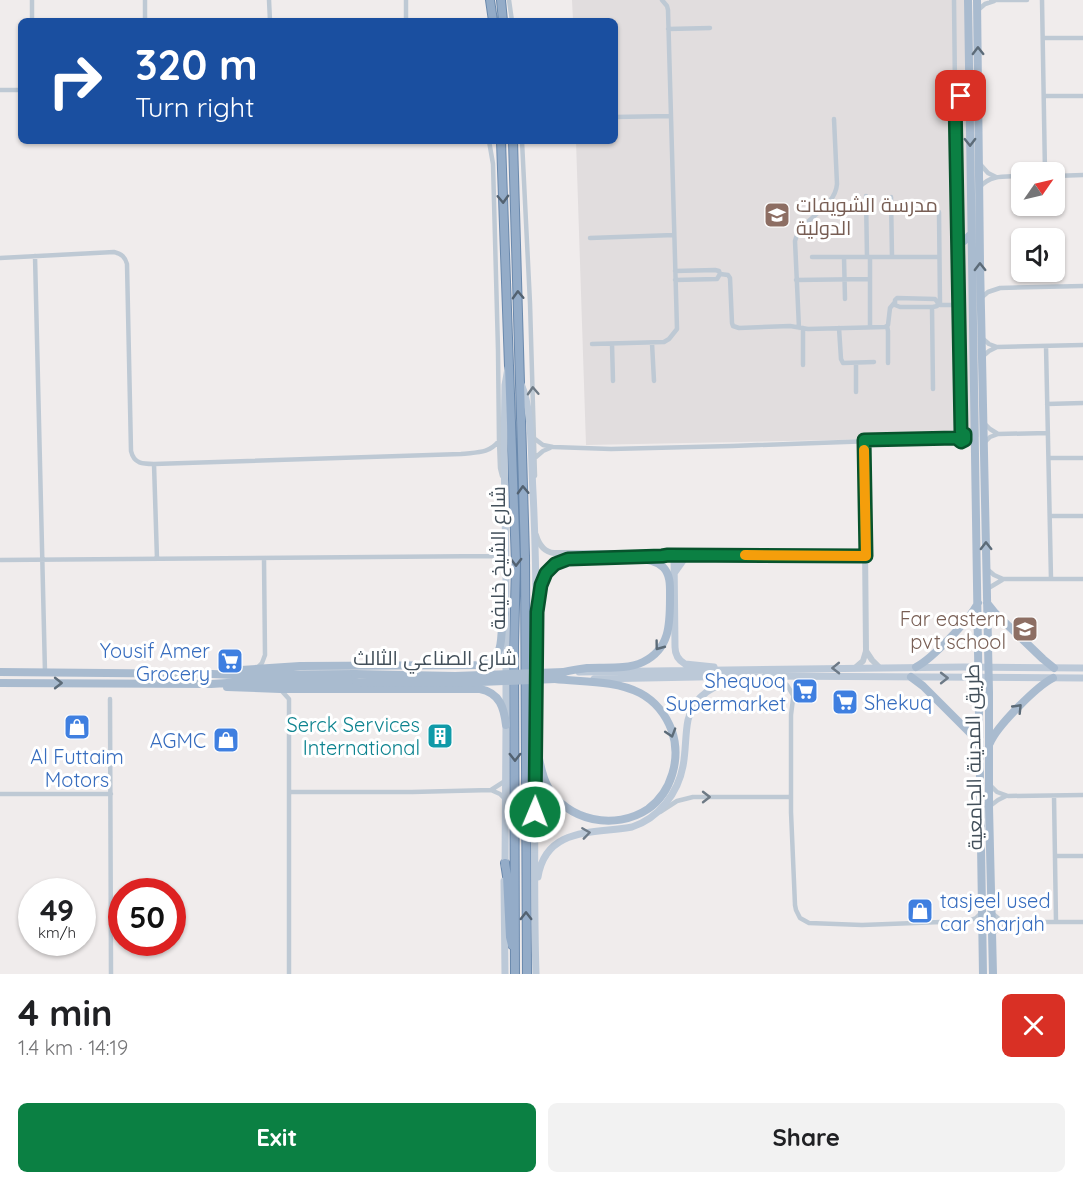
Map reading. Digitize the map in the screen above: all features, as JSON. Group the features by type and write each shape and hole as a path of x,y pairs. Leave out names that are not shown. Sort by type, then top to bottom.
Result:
{"highway":[{"path":"490,0 493,18"},
{"path":"501,0 503,18"},
{"name":"شارع الشيخ خليفة","path":"501,144 516,563 515,974"},
{"name":"شارع الشيخ خليفة","path":"513,144 526,639 527,974"},
{"path":"514,168 522,160"},
{"path":"496,261 505,270"},
{"path":"505,863 510,938 515,958"}],"main road":[{"name":"طريق المدينة الجامعية","path":"968,0 978,601 978,657 974,667 978,678 982,870 987,872 993,974"},
{"name":"طريق المدينة الجامعية","path":"977,0 988,658 993,667 988,688 992,885 983,930 983,974"},
{"path":"955,97 969,96"},
{"path":"957,239 964,241 971,234"},
{"path":"973,359 977,376 983,379"},
{"path":"506,974 504,479 505,385 509,366"},
{"path":"520,382 527,409 535,532 537,612 536,974"},
{"path":"671,555 675,572 676,655 685,664 711,666 722,670"},
{"path":"675,572 687,555"},
{"path":"612,676 650,658 661,646 670,627 670,580 666,571 654,561 627,557"},
{"path":"916,667 927,661 971,615 978,601"},
{"path":"987,603 1038,655 1054,668"},
{"path":"212,674 220,671 278,667 483,665 496,657 501,648 505,614"},
{"path":"978,657 988,658"},
{"path":"612,676 722,670 879,667 1083,668"},
{"path":"969,678 974,667"},
{"name":"شارع الصناعي الثالث","path":"0,683 211,684 564,672 584,668 612,676"},
{"name":"شارع الصناعي الثالث","path":"0,672 212,674 457,683 612,676"},
{"path":"536,743 540,767 548,787 568,809 588,818 609,821 619,820 646,810 661,796 670,779 675,757 673,736 665,716 653,702 612,676"},
{"path":"612,676 1083,678"},
{"path":"535,906 539,871 549,851 568,837 584,832 632,827 653,816 669,798 678,783 683,766 688,718 697,700 718,684 741,680 749,676"},
{"path":"911,678 923,686 979,745"},
{"path":"989,744 999,728 1028,697 1042,684 1053,678"},
{"path":"211,684 230,688 485,690 494,694 500,702 506,725"},
{"path":"978,689 984,686 988,688"}],"street":[{"path":"32,0 32,18"},
{"path":"145,0 145,18"},
{"path":"269,0 270,18"},
{"path":"406,0 406,18"},
{"path":"510,0 512,18"},
{"path":"592,344 668,341 676,332 669,29 668,8 662,0"},
{"path":"954,0 958,305 963,433 966,438 963,441"},
{"path":"977,11 992,0 1027,0"},
{"path":"1042,0 1045,162"},
{"path":"669,29 710,28"},
{"path":"1042,39 1083,38"},
{"path":"0,90 18,90"},
{"path":"1044,96 1083,96"},
{"path":"618,117 670,116"},
{"path":"803,365 796,280 796,237 836,192 834,119"},
{"path":"490,144 493,164 499,441 501,473 504,479"},
{"path":"522,144 536,457 533,491"},
{"path":"979,161 984,170 996,177"},
{"path":"1065,176 1083,175"},
{"path":"979,188 987,180 1011,176"},
{"path":"866,196 870,327"},
{"path":"891,197 892,257"},
{"path":"933,389 939,212"},
{"path":"590,238 674,235"},
{"path":"0,258 114,252 126,259 131,452 137,462 154,464 461,454 487,452 499,441"},
{"path":"35,256 45,672"},
{"path":"812,257 939,257"},
{"path":"844,257 844,299"},
{"path":"696,270 697,280"},
{"path":"675,271 717,270 720,274 726,274 730,278 732,320 736,328 887,326"},
{"path":"675,280 717,279 720,274"},
{"path":"796,280 870,279"},
{"path":"981,299 988,292 1000,288 1083,286"},
{"path":"888,363 887,326 890,308 895,300 900,298 935,299 936,306"},
{"path":"895,302 895,305 900,307 958,305"},
{"path":"840,328 841,361 845,364 874,362"},
{"path":"982,338 998,347 1083,345"},
{"path":"652,343 654,381"},
{"path":"612,344 613,381"},
{"path":"1046,346 1051,579"},
{"path":"982,357 998,347"},
{"path":"856,363 856,392"},
{"path":"1047,404 1083,403"},
{"path":"984,421 998,434"},
{"path":"956,438 957,434 974,427"},
{"path":"984,444 990,437 998,434 1048,432"},
{"path":"535,439 543,445 553,447 622,449 956,438 975,451"},
{"path":"855,668 862,661 866,651 864,440"},
{"path":"536,457 543,450 553,447"},
{"path":"487,452 500,460"},
{"path":"1049,458 1083,458"},
{"path":"154,464 157,559"},
{"path":"1050,516 1083,516"},
{"path":"535,532 541,546 551,553 671,555"},
{"path":"0,560 493,556 505,543"},
{"path":"537,612 543,579 555,564 568,559 671,555 866,556"},
{"path":"493,556 506,567"},
{"path":"255,669 262,663 265,655 264,558"},
{"path":"986,569 1003,579 1083,579"},
{"path":"987,589 1003,579"},
{"path":"866,651 879,667"},
{"path":"265,655 270,663 278,667"},
{"path":"779,677 788,685 793,695"},
{"path":"805,678 796,687 791,715 791,797 796,910 804,921 862,925 968,921 988,910 999,919 1008,922 1083,922"},
{"path":"280,689 289,699 289,974"},
{"path":"289,699 299,689"},
{"path":"110,699 111,974"},
{"path":"491,790 505,782"},
{"path":"989,784 997,792 1008,796 1083,795"},
{"path":"289,792 491,790 506,800"},
{"path":"0,794 111,794"},
{"path":"989,807 1008,796"},
{"path":"1054,796 1056,922"},
{"path":"653,816 677,801 688,798 791,797"},
{"path":"1055,856 1083,856"},
{"path":"968,921 983,930"},
{"path":"992,934 1008,922"}],"shaded area":[{"name":"مدرسة الشويفات الدولية","path":"572,0 972,0 979,437 586,445 576,144 618,144 618,18 573,18"}],"slow traffic":[{"path":"745,555 866,556 864,450"}],"place":[{"name":"مدرسة الشويفات الدولية","path":"777,215"},
{"name":"Far eastern pvt school","path":"1025,629"},
{"name":"Yousif Amer Grocery","path":"230,661"},
{"name":"Shequoq Supermarket","path":"805,691"},
{"name":"Shekuq","path":"845,702"},
{"name":"Al Futtaim Motors","path":"77,727"},
{"name":"Serck Services International","path":"440,736"},
{"name":"AGMC","path":"226,740"},
{"name":"tasjeel used car sharjah","path":"920,911"}],"route":[{"path":"535,812 537,612 543,579 555,564 568,559 668,555 866,556 864,440 956,438 961,442 965,440 966,436 964,432 961,432 955,97 961,96"}]}
